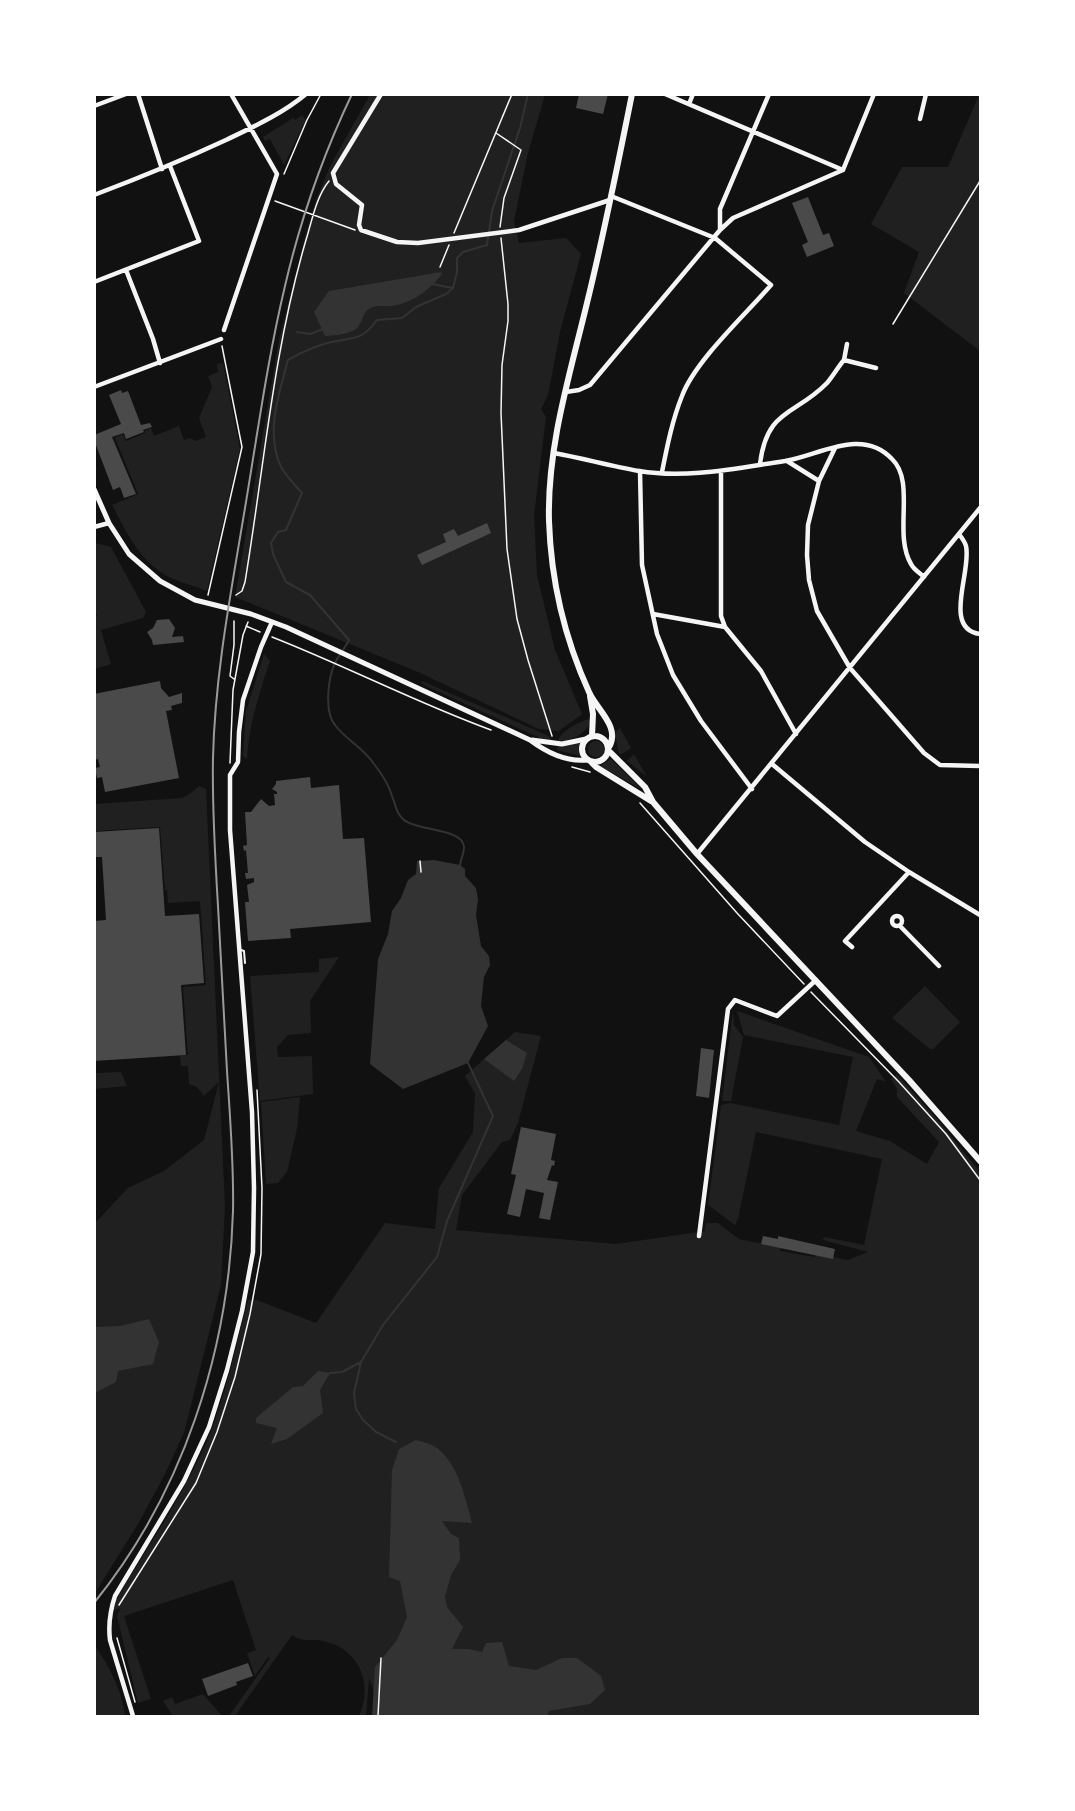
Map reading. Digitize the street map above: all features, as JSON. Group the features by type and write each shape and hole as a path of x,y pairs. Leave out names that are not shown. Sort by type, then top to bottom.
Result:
{"main road":[{"path":"632,94 554,453 549,519 558,602 573,654 590,696 593,714 589,738 582,749 589,761 596,767 652,802"},
{"path":"589,761 602,761 613,737 604,713 590,696"},
{"path":"589,738 603,738 609,749 645,787 652,802 697,854 909,1080 981,1161"}],"street":[{"path":"94,106 126,94"},
{"path":"138,94 162,169"},
{"path":"224,330 272,200 277,174 231,94"},
{"path":"94,195 170,166 251,128 293,105 306,94"},
{"path":"381,94 335,167 333,179 338,186 360,202 362,210 359,225 361,230 397,242 418,243 499,235 549,222 611,198 715,238 771,285 701,364 682,394 662,472"},
{"path":"665,94 843,170"},
{"path":"689,104 693,94"},
{"path":"720,230 720,210 769,94"},
{"path":"566,392 590,385 720,230 733,218 843,170 874,94"},
{"path":"920,119 926,94"},
{"path":"94,282 199,241 170,166"},
{"path":"126,270 153,339 159,363"},
{"path":"94,387 221,339"},
{"path":"760,464 768,434 778,420 827,383 844,360 847,344"},
{"path":"844,360 876,368"},
{"path":"554,453 640,471 691,473 787,461 857,442 873,446 892,458 899,468 903,483 902,534 907,556 912,567 924,577"},
{"path":"835,448 819,481 808,525 809,580 817,611 850,668 924,753 940,765 981,766"},
{"path":"787,461 819,481"},
{"path":"640,471 642,565 657,634 673,675 701,721 752,789"},
{"path":"721,471 721,615 725,627 761,671 796,734"},
{"path":"94,489 109,523 129,554 153,575 195,600 239,610 273,622 565,758 589,761"},
{"path":"697,854 981,508"},
{"path":"94,527 109,523"},
{"path":"959,534 966,547 966,569 960,607 961,620 968,630 981,634"},
{"path":"653,614 725,627"},
{"path":"133,1716 110,1640 112,1606 115,1596 184,1481 209,1427 242,1311 253,1252 252,1112 230,830 230,775 238,762 243,700 273,622"},
{"path":"530,740 562,744 589,738"},
{"path":"772,764 865,842 909,872 981,915"},
{"path":"852,947 845,941 909,872"},
{"path":"900,926 939,966"},
{"path":"699,1236 728,1009 735,1000 777,1016 816,980"}],"lane":[{"path":"221,339 224,330"},
{"path":"239,950 244,951 245,963"}],"path":[{"path":"283,178 307,120 321,94"},
{"path":"440,267 512,94"},
{"path":"496,133 521,150 504,198 499,235 508,304 502,365 501,413 507,549 519,628 552,736"},
{"path":"236,595 242,591 245,582 275,378 296,274 317,205 327,184 333,179"},
{"path":"892,324 981,181"},
{"path":"272,200 352,231 361,230"},
{"path":"208,595 242,447 222,346"},
{"path":"234,621 230,676 235,680"},
{"path":"234,768 229,762 235,680 248,622"},
{"path":"246,626 328,659 463,720 495,731"},
{"path":"571,766 594,774"},
{"path":"634,796 737,913 946,1134 981,1180"},
{"path":"420,861 422,872"},
{"path":"117,1609 196,1484 217,1432 235,1377 261,1254 262,1188 257,1089"},
{"path":"116,1636 136,1701 131,1708"},
{"path":"378,1716 381,1658"}],"shaded area":[{"path":"370,95 545,95 528,153 514,221 519,243 566,238 581,254 560,332 548,395 541,409 546,417 534,516 537,575 555,650 582,714 559,731 539,729 418,672 235,597 279,340 306,233 330,166"},
{"path":"979,95 980,351 904,293 919,252 871,224 902,167 948,167"},
{"path":"302,115 306,120 284,165 270,139 265,141 263,137 293,118 295,120"},
{"path":"441,272 442,274 432,285 413,299 390,306 369,308 357,328 346,333 325,336 314,312 329,291"},
{"path":"223,363 240,449 207,591 160,572 143,556 129,536 112,505 138,494 115,438 123,434 126,441 151,428 154,436 179,426 184,440 190,438 195,441 206,437 199,418 212,387 208,376 218,372 217,364"},
{"path":"95,543 111,547 146,612 143,618 101,630 111,664 95,669 95,617 97,616 94,605"},
{"path":"264,654 270,661 252,721 247,759 243,756 246,711"},
{"path":"422,681 549,736 552,741 540,738 430,688 421,683"},
{"path":"592,718 587,728 579,735 558,741 567,730"},
{"path":"620,728 631,748 622,754 619,754 615,733"},
{"path":"596,741 604,749 596,757 588,749"},
{"path":"579,742 580,756 557,750 558,746"},
{"path":"634,754 646,775 646,776 627,761"},
{"path":"611,759 643,790 600,766"},
{"path":"199,786 206,789 225,1206 221,1285 184,1433 138,1524 95,1593 95,1223 128,1188 164,1171 204,1140 219,1082 204,1096 197,1087 189,1084 188,1066 181,1066 180,1056 188,1055 183,987 206,985 200,901 168,903 160,827 95,831 95,804 182,798"},
{"path":"434,860 460,865 465,869 465,876 476,888 478,899 476,915 481,946 489,956 490,965 484,977 481,1006 488,1026 468,1063 403,1089 370,1064 378,959 388,934 392,911 401,898 408,880 416,874 417,861"},
{"path":"339,957 310,1001 311,1033 288,1035 277,1047 278,1057 312,1056 313,1094 260,1101 250,976 319,972 319,959"},
{"path":"925,986 960,1022 933,1049 930,1049 892,1018"},
{"path":"733,1010 734,1025 743,1037 731,1101 722,1101"},
{"path":"737,1011 869,1057 886,1082 877,1079 856,1131 890,1141 927,1164 939,1142 897,1097 897,1089 891,1079 897,1074 980,1172 980,1716 373,1716 375,1694 369,1678 366,1716 359,1716 365,1693 361,1671 356,1661 339,1647 292,1635 235,1716 229,1716 270,1658 268,1657 255,1676 247,1653 256,1650 233,1580 124,1616 151,1699 138,1703 117,1616 121,1608 114,1610 117,1599 178,1499 209,1436 226,1385 248,1300 257,1300 316,1323 385,1223 435,1229 439,1188 473,1132 475,1094 465,1076 515,1032 541,1036 518,1123 510,1140 502,1142 462,1195 456,1230 616,1244 705,1231 706,1223 718,1223 739,1239 781,1248 780,1251 848,1260 868,1252 823,1240 824,1237 864,1245 882,1159 756,1132 735,1225 708,1205 721,1105 730,1103 839,1125 853,1057 744,1035"},
{"path":"506,1040 527,1053 522,1069 514,1081 484,1059"},
{"path":"121,1072 127,1086 95,1089 95,1073"},
{"path":"300,1097 297,1129 287,1172 278,1183 266,1184 261,1102"},
{"path":"149,1319 159,1342 153,1364 118,1371 116,1382 95,1393 95,1327 120,1326"},
{"path":"318,1371 330,1373 320,1390 323,1413 287,1439 271,1444 277,1428 256,1423 256,1418 293,1387 303,1386"},
{"path":"416,1440 434,1446 449,1461 459,1480 472,1523 442,1521 451,1534 459,1538 460,1560 451,1575 445,1597 447,1607 463,1627 452,1649 482,1652 486,1643 502,1642 509,1666 536,1670 562,1658 577,1658 601,1676 605,1690 590,1704 549,1711 547,1716 372,1716 375,1667 397,1640 407,1617 400,1581 389,1577 392,1470 399,1449"},
{"path":"95,1646 114,1679 125,1716 95,1716"},
{"path":"203,1694 222,1716 173,1716 163,1701 172,1697 175,1704"}],"building":[{"path":"579,94 608,94 603,114 576,108"},
{"path":"808,197 823,235 829,233 834,246 807,257 802,245 808,242 792,203"},
{"path":"121,390 122,393 128,391 141,425 150,423 152,427 126,439 124,433 112,437 136,494 124,498 120,487 113,490 94,440 94,435 121,424 109,395"},
{"path":"487,523 491,533 422,565 417,555 446,542 443,534 454,529 458,536"},
{"path":"169,619 175,628 172,637 183,636 184,642 153,645 147,632 153,628 157,620"},
{"path":"160,681 161,688 169,697 182,693 182,703 171,706 172,710 166,711 179,778 105,792 102,777 97,778 95,768 100,767 98,759 94,760 94,710 96,709 94,694"},
{"path":"310,777 311,788 339,785 343,839 364,838 371,922 290,929 291,938 248,941 245,902 249,902 247,885 254,882 254,878 246,879 245,873 248,873 246,850 244,851 243,846 247,845 245,812 251,812 261,799 269,806 275,805 274,794 277,792 272,789 276,781"},
{"path":"159,828 165,916 199,914 204,983 181,985 186,1055 94,1061 94,921 106,920 102,857 94,857 94,832"},
{"path":"701,1048 714,1050 709,1098 696,1096"},
{"path":"521,1127 556,1134 551,1160 555,1161 547,1180 558,1182 550,1220 539,1218 544,1193 526,1189 520,1217 507,1214 516,1175 511,1174"},
{"path":"763,1236 778,1239 778,1236 835,1249 833,1259 761,1244"},
{"path":"248,1663 253,1676 208,1696 202,1679"}],"waterway":[{"path":"432,284 453,288 457,272 457,258 463,252 487,245 492,211 520,128 528,94"},
{"path":"453,288 446,294 416,307 402,318 377,320 358,337 320,345 288,360 275,414 274,441 281,467 302,493 286,530 278,532 271,543 273,554 286,582 310,595 349,640 335,663 330,677 328,704 335,725 370,758 385,779 398,812 404,820 410,824 448,833 462,841 464,849 460,865"},
{"path":"297,332 310,334 323,329"},
{"path":"396,1442 376,1432 363,1420 356,1409 354,1393 361,1362 383,1325 437,1257 447,1221 493,1116 468,1063"},
{"path":"330,1373 342,1372 361,1362"}],"railway":[{"path":"94,1603 125,1560 153,1515 176,1468 211,1368 222,1316 230,1264 233,1193 213,813 214,726 217,694 230,598 279,313 291,262 313,188 352,94"}]}
